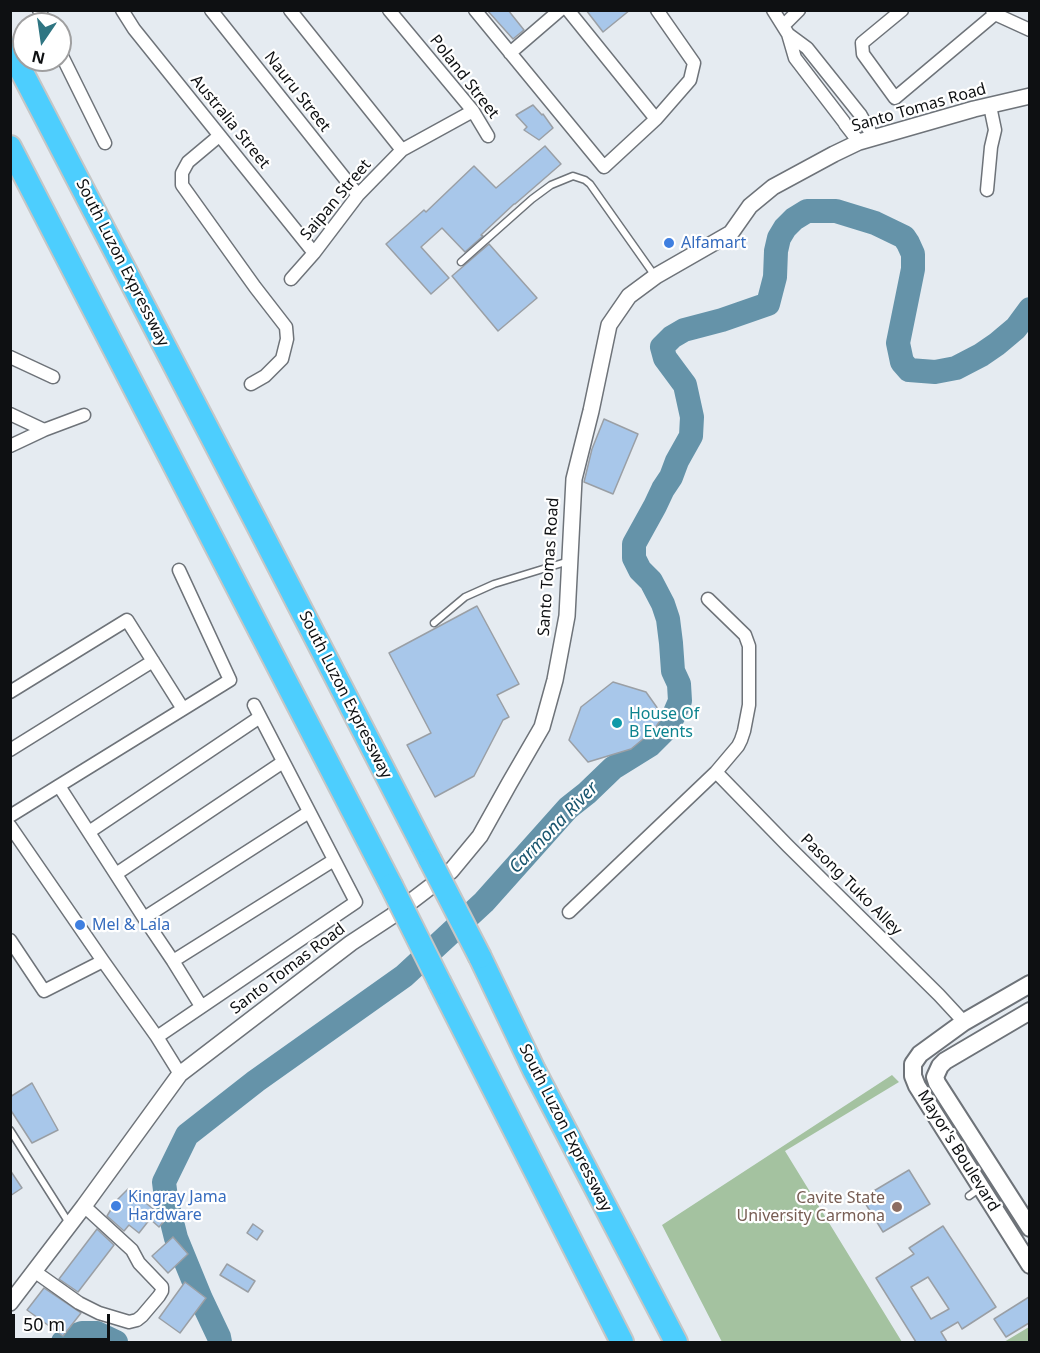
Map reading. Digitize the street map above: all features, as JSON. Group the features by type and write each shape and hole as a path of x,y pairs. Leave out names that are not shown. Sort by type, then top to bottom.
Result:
{"highway":[{"name":"South Luzon Expressway","path":"10,49 256,522 480,957 534,1070 676,1342"},
{"path":"10,147 391,885 622,1342"}],"main road":[{"name":"Mayor's Boulevard","path":"1029,984 964,1022 920,1054 913,1064 913,1076 917,1086 975,1192 1029,1265"},
{"name":"Mayor's Boulevard","path":"1029,1011 945,1061 935,1077 1029,1228"}],"street":[{"name":"Australia Street","path":"122,10 134,29 314,253"},
{"name":"Nauru Street","path":"211,10 358,195"},
{"path":"290,10 402,150"},
{"name":"Poland Street","path":"389,10 473,111 488,136"},
{"path":"475,10 604,167 656,119 690,80 694,63 657,10"},
{"path":"510,53 560,10"},
{"path":"568,10 656,119"},
{"path":"773,10 786,30 795,58 844,123 866,139"},
{"path":"786,30 799,10"},
{"path":"902,10 862,43 863,54 895,98 993,12 1028,28"},
{"path":"786,30 807,48 860,114 866,139"},
{"path":"70,72 105,143"},
{"path":"827,99 840,89"},
{"name":"Santo Tomas Road","path":"10,1303 180,1074 351,943 392,916 451,871 480,836 542,727 555,680 567,616 573,479 591,411 609,325 629,296 656,276 731,233 750,206 773,187 866,139 1029,96"},
{"path":"987,190 995,130 990,106"},
{"name":"Saipan Street","path":"291,279 358,195 402,150 473,111"},
{"path":"219,136 188,162 182,173 182,185 286,327 287,339 282,359 265,376 251,384"},
{"path":"10,357 53,377"},
{"path":"10,414 44,430"},
{"path":"10,446 84,415"},
{"path":"10,816 230,680 179,570"},
{"path":"568,912 716,772 741,740 749,705 749,646 745,635 708,599"},
{"path":"10,692 127,620 183,709"},
{"path":"10,750 153,661"},
{"path":"157,1037 356,902 254,705"},
{"path":"89,832 260,717"},
{"path":"116,874 283,762"},
{"name":"Pasong Tuko Alley","path":"716,772 964,1022"},
{"path":"59,786 201,1006"},
{"path":"144,918 309,812"},
{"path":"10,826 157,1037 180,1074"},
{"path":"173,961 334,860"},
{"path":"10,940 44,991 103,961"},
{"path":"34,1271 79,1303 99,1313 129,1322 142,1316 159,1296 162,1287 139,1263 132,1250 84,1206"}],"lane":[{"path":"461,262 551,185 573,176 590,184 656,276"},
{"path":"434,623 465,597 494,584 570,561"},
{"path":"10,1130 70,1224"}],"green space":[{"path":"892,1075 899,1082 785,1151 902,1342 722,1342 662,1225"},
{"path":"1029,1327 1029,1342 1004,1342"}],"building":[{"path":"487,10 508,10 524,30 513,39"},
{"path":"586,10 630,10 603,32"},
{"path":"533,105 553,128 539,140 524,130 527,127 516,115"},
{"path":"545,146 561,164 514,204 465,252 442,228 421,247 449,278 431,294 386,244 424,210 426,212 474,166 496,188"},
{"path":"489,244 537,298 498,331 452,276"},
{"path":"604,419 638,434 613,494 584,482 592,449"},
{"path":"477,606 519,684 497,695 509,717 503,720 474,776 435,797 407,745 431,733 389,653"},
{"name":"House Of B Events","path":"613,682 646,692 663,716 654,730 631,749 588,762 569,740 581,707"},
{"path":"32,1083 58,1130 32,1143 10,1109 10,1097"},
{"path":"10,1170 22,1188 10,1196"},
{"path":"909,1170 930,1204 883,1232 862,1198"},
{"path":"128,1189 166,1219 159,1227 150,1219 139,1233 129,1225 124,1231 107,1216 116,1201"},
{"path":"253,1224 263,1231 257,1240 247,1233"},
{"path":"943,1226 996,1307 962,1329 958,1322 941,1332 947,1342 916,1342 876,1278 914,1254 909,1248","holes":["928,1277 949,1309 931,1319 911,1287"]},
{"path":"97,1229 114,1245 78,1292 59,1279"},
{"path":"173,1237 188,1254 168,1273 152,1256"},
{"path":"227,1264 255,1281 248,1292 220,1275"},
{"path":"185,1282 206,1298 180,1333 159,1318"},
{"path":"44,1288 81,1313 63,1336 27,1310"},
{"path":"1029,1297 1029,1323 1006,1337 994,1319"}],"waterway":[{"name":"Carmona River","path":"220,1342 176,1238 166,1198 164,1182 187,1135 256,1081 404,976 484,902 568,808 613,768 650,745 664,731 673,717 680,701 679,684 673,671 668,619 651,581 640,570 634,558 634,544 691,436 692,417 685,385 665,358 662,347 684,330 768,304 775,277 779,238 794,219 807,211 836,211 875,223 904,237 908,243 913,254 913,269 898,343 902,362 909,370 935,372 956,368 997,344 1016,328 1030,309"},
{"name":"Carmona River","path":"63,1342 82,1333 97,1333 116,1342"}],"place":[{"name":"Alfamart","path":"669,243"},
{"name":"House Of B Events","path":"617,723"},
{"name":"Mel & Lala","path":"80,925"},
{"name":"Kingray Jama Hardware","path":"116,1206"},
{"name":"Cavite State University Carmona","path":"897,1207"}]}
